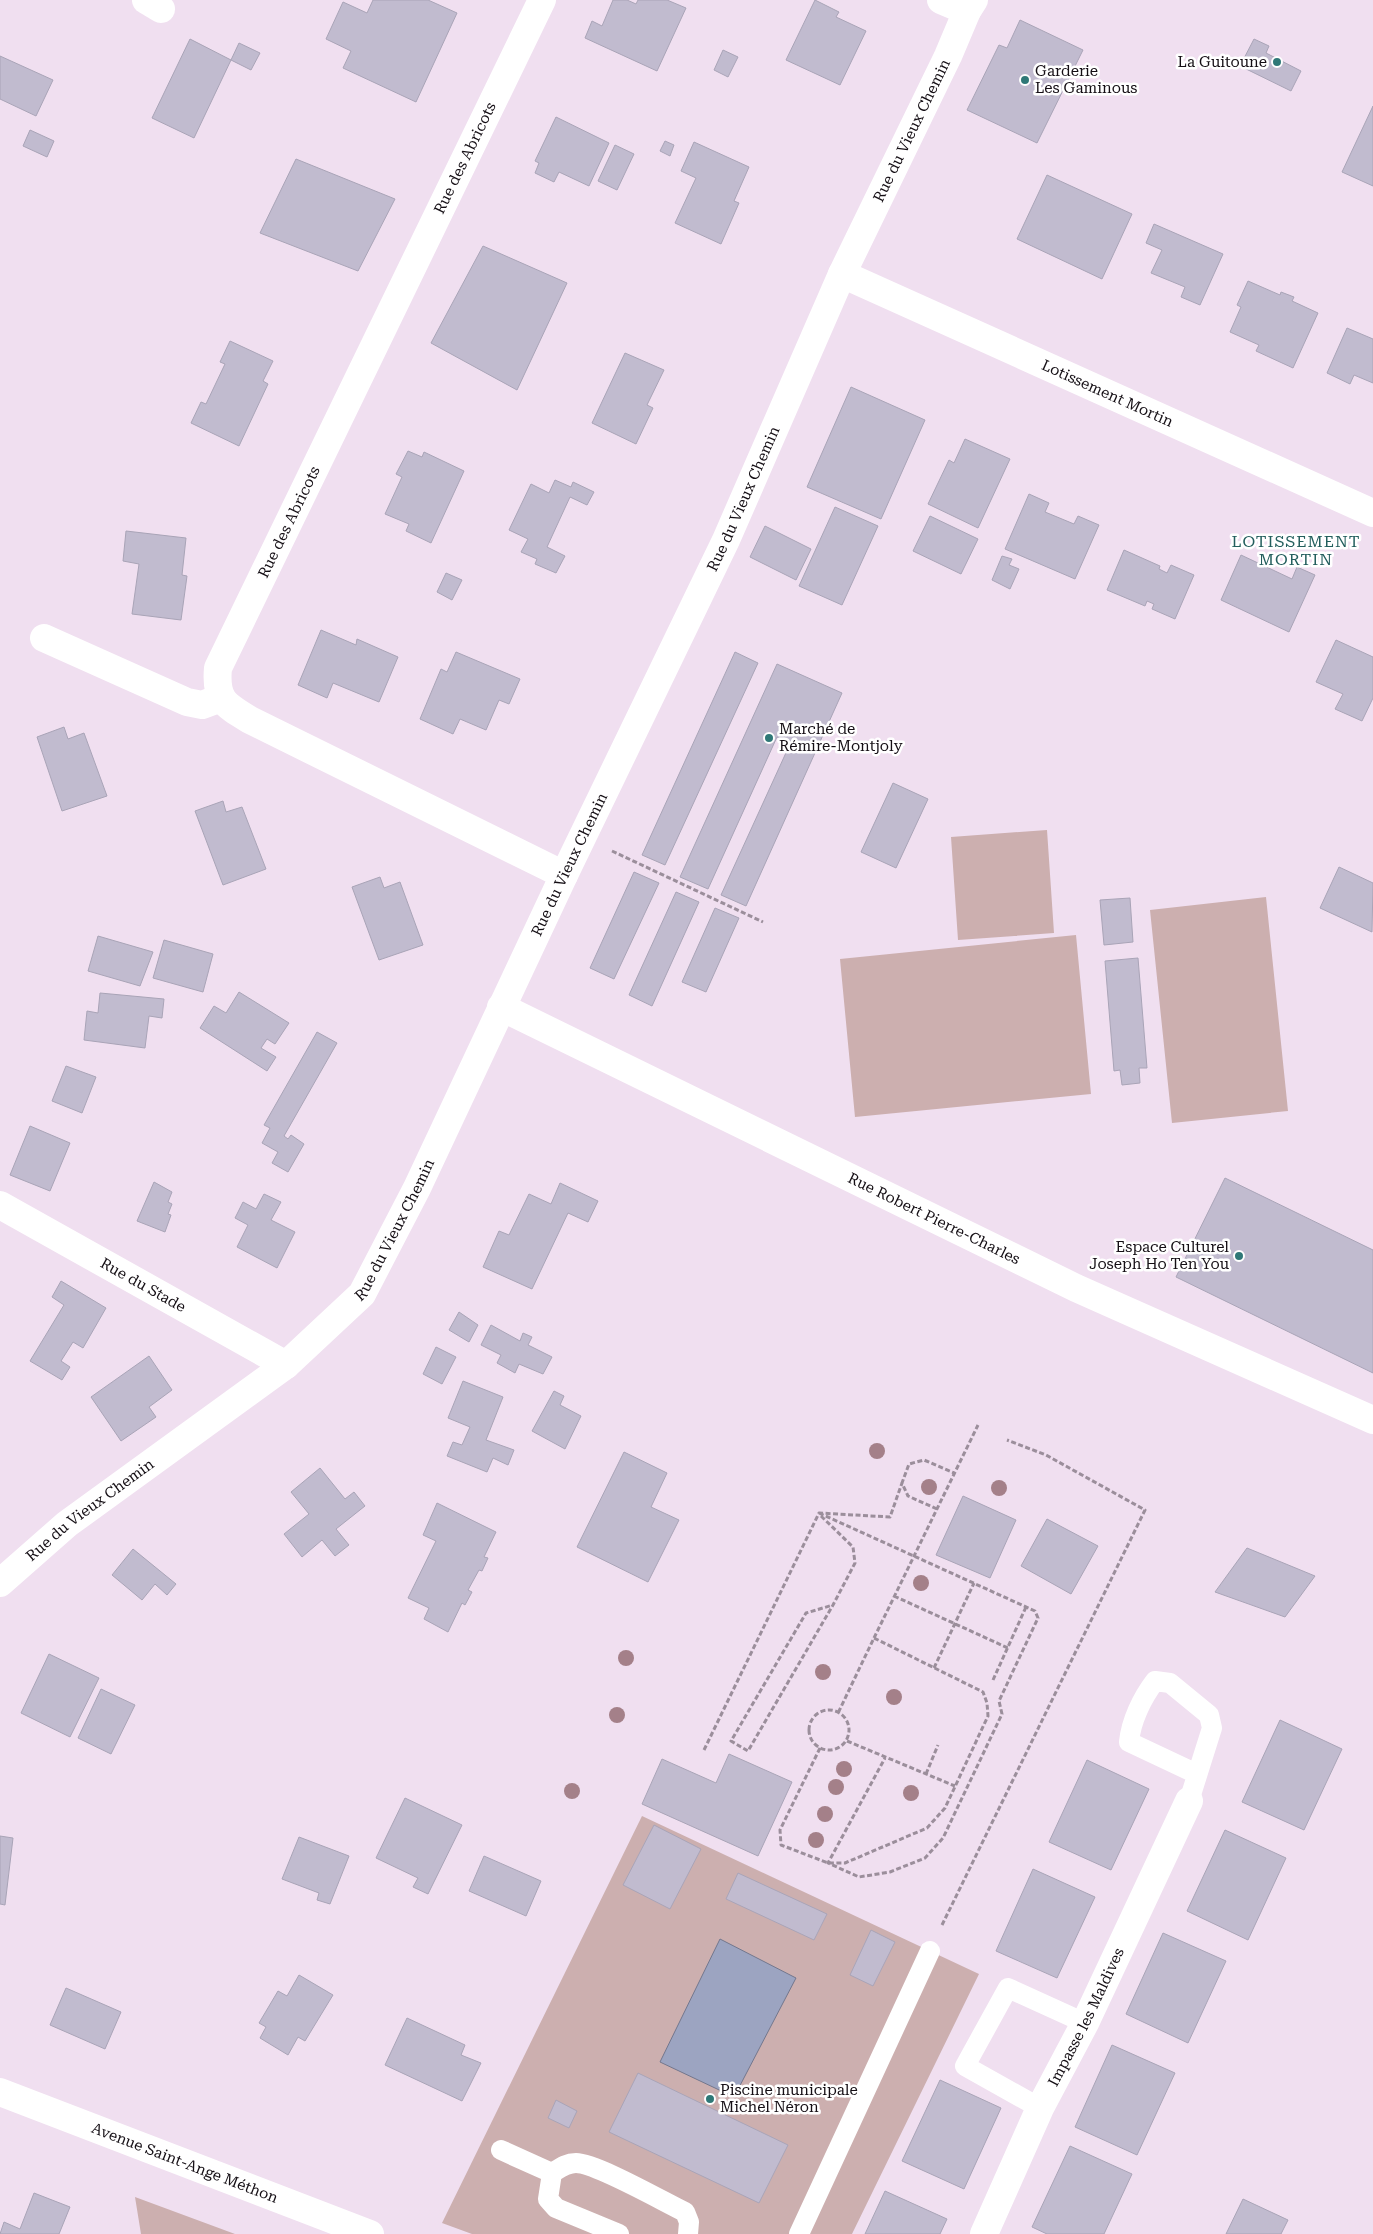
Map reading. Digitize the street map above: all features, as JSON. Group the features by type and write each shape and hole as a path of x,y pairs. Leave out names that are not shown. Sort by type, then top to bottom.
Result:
{"street":[{"name":"Rue des Abricots","path":"221,698 216,686 218,668 542,0"},
{"path":"942,0 970,4"},
{"name":"Rue du Vieux Chemin","path":"0,1583 67,1524 286,1365 362,1294 417,1188 564,874 726,540 842,274 948,56 970,4"},
{"name":"Lotissement Mortin","path":"842,274 1373,513"},
{"path":"44,638 187,702 202,705 221,698 231,708 250,720 564,874"},
{"name":"Rue Robert Pierre-Charles","path":"501,1007 1076,1288 1373,1420"},
{"name":"Rue du Stade","path":"0,1205 286,1365"},
{"name":"Impasse les Maldives","path":"984,2234 1040,2108 1085,2023 1189,1801"},
{"name":"Avenue Saint-Ange Méthon","path":"0,2092 357,2232"}],"lane":[{"path":"1189,1801 1212,1728 1209,1715 1170,1683 1155,1681 1130,1727 1129,1742 1197,1774"},
{"path":"799,2234 930,1951"},
{"path":"1040,2108 965,2066 1008,1988 1085,2023"},
{"path":"501,2150 552,2173"},
{"path":"619,2234 556,2208 548,2199 552,2173 566,2164 579,2163 596,2168 685,2212 689,2222 688,2234"}],"path":[{"path":"581,841 605,847 763,922"},
{"path":"839,1711 978,1425"},
{"path":"930,1951 1145,1510 1046,1455 1007,1440"},
{"path":"819,1513 890,1517 909,1464 924,1460 954,1473"},
{"path":"902,1483 908,1496 937,1509"},
{"path":"819,1513 1035,1611 1038,1618 999,1701 1002,1714 942,1838 925,1858 890,1872 859,1877 781,1844 780,1830 820,1748"},
{"path":"819,1513 853,1547 855,1563 833,1604 748,1751 731,1741 806,1613 833,1604"},
{"path":"704,1750 819,1513"},
{"path":"934,1668 974,1583"},
{"path":"894,1596 1008,1648"},
{"path":"993,1680 1026,1607"},
{"path":"828,1863 845,1863 927,1828 945,1808 988,1716 987,1703 982,1692 874,1638"},
{"path":"833,1709 839,1711 848,1721 850,1728 847,1740 836,1749 820,1748 809,1735 810,1722 820,1711 833,1709"},
{"path":"847,1740 885,1758 955,1786"},
{"path":"926,1774 938,1745"},
{"path":"828,1863 885,1758"}],"shaded area":[{"path":"1047,830 1054,933 958,940 951,837"},
{"path":"1266,897 1288,1111 1172,1123 1150,910"},
{"path":"1076,935 1091,1094 855,1117 840,959"},
{"name":"Piscine municipale Michel Néron","path":"642,1816 979,1974 852,2234 472,2234 442,2223"},
{"path":"135,2197 235,2234 141,2234"}],"water":[{"path":"720,1939 796,1978 734,2097 660,2062"}],"building":[{"path":"373,0 428,0 457,13 416,102 343,68 351,51 326,39 343,2 367,13"},
{"path":"613,0 627,0 636,4 638,0 667,0 686,8 657,71 585,38 592,21 602,26"},
{"path":"815,0 839,12 836,17 866,31 840,85 786,60"},
{"name":"Garderie Les Gaminous","path":"1020,20 1083,50 1037,143 967,110 999,45 1007,48"},
{"path":"190,39 231,60 194,138 152,118"},
{"path":"1254,39 1269,46 1266,53 1301,71 1291,91 1240,66"},
{"path":"239,43 260,53 251,70 231,60"},
{"path":"723,50 738,57 728,77 714,70"},
{"path":"0,56 53,80 36,116 0,99"},
{"path":"1373,106 1373,186 1342,172"},
{"path":"556,117 609,143 589,186 559,172 554,182 535,173 539,163 535,161"},
{"path":"30,130 54,141 47,157 23,146"},
{"path":"665,141 674,145 670,156 660,151"},
{"path":"694,142 749,167 734,201 739,203 721,244 675,223 696,178 681,171"},
{"path":"615,145 634,154 617,190 598,181"},
{"path":"296,159 395,199 358,271 260,233"},
{"path":"1047,175 1132,214 1102,279 1017,239"},
{"path":"1154,224 1223,254 1200,305 1181,297 1185,287 1151,273 1162,250 1146,243"},
{"path":"483,246 567,283 517,390 431,343"},
{"path":"1248,281 1280,295 1281,292 1294,297 1292,301 1318,313 1293,368 1256,351 1259,345 1230,332 1241,307 1237,305"},
{"path":"1347,328 1373,339 1373,383 1354,375 1350,384 1327,373"},
{"path":"230,341 273,361 263,381 268,384 239,446 191,423 201,402 206,404 225,364 220,362"},
{"path":"625,353 664,370 647,405 653,408 636,444 592,423"},
{"path":"851,387 925,420 881,519 807,487"},
{"path":"965,439 1010,459 978,528 928,504 949,460 954,463"},
{"path":"408,451 422,457 424,452 464,471 431,543 406,531 409,524 385,514 402,477 396,474"},
{"path":"555,480 571,487 573,482 594,492 587,505 570,497 547,547 565,556 556,573 535,564 537,559 521,552 528,539 509,530 531,484 549,493"},
{"path":"1029,494 1049,503 1045,512 1074,524 1078,516 1099,525 1075,579 1005,549"},
{"path":"835,507 878,526 842,605 799,586"},
{"path":"930,516 978,539 961,574 913,551"},
{"path":"765,526 811,549 796,580 750,557"},
{"path":"126,531 186,538 182,575 187,576 181,620 132,614 139,564 123,561"},
{"path":"1124,550 1160,566 1159,569 1167,573 1171,565 1194,575 1175,619 1152,609 1154,604 1147,601 1145,606 1107,590"},
{"path":"1241,555 1292,579 1297,567 1315,575 1289,632 1221,600"},
{"path":"1002,556 1012,559 1009,565 1019,569 1010,589 992,580"},
{"path":"446,573 462,580 452,600 437,592"},
{"path":"321,630 356,645 357,639 398,657 379,702 333,683 327,698 298,685"},
{"path":"1336,640 1373,657 1373,698 1362,721 1335,709 1343,694 1316,682"},
{"path":"456,652 520,679 509,704 499,700 486,730 460,719 453,734 420,719 441,669 447,672"},
{"path":"735,652 758,663 665,865 642,855"},
{"path":"777,664 842,693 746,906 721,895 790,744 777,737 708,889 680,877"},
{"path":"64,727 68,739 84,733 107,796 62,811 37,737"},
{"path":"893,783 928,799 896,868 861,852"},
{"path":"223,801 226,812 242,807 266,869 223,885 195,811"},
{"path":"1339,867 1373,883 1372,932 1320,908"},
{"path":"634,872 659,883 614,979 590,968"},
{"path":"380,877 384,888 400,882 423,945 379,960 352,887"},
{"path":"676,892 699,902 652,1006 629,995"},
{"path":"1130,898 1133,942 1104,945 1100,900"},
{"path":"715,908 739,918 706,992 682,982"},
{"path":"98,936 153,952 140,986 88,971"},
{"path":"164,940 213,954 203,992 153,978"},
{"path":"1138,958 1147,1068 1139,1068 1140,1083 1122,1085 1120,1070 1114,1071 1105,961"},
{"path":"239,992 289,1023 275,1044 267,1039 261,1048 276,1057 267,1071 200,1028 214,1006 226,1013"},
{"path":"100,993 164,999 162,1018 149,1016 145,1048 84,1040 87,1011 98,1013"},
{"path":"317,1032 337,1043 284,1136 288,1139 291,1135 304,1144 288,1172 272,1163 278,1152 262,1143 270,1128 264,1125"},
{"path":"66,1066 96,1077 82,1113 52,1101"},
{"path":"30,1126 70,1143 50,1191 10,1175"},
{"path":"1225,1178 1373,1250 1373,1373 1176,1277"},
{"path":"154,1182 172,1192 168,1202 172,1204 168,1214 171,1215 165,1232 137,1221"},
{"path":"560,1183 598,1201 588,1222 568,1213 532,1289 483,1267 499,1231 509,1235 529,1194 551,1204"},
{"path":"264,1194 281,1202 271,1220 295,1232 277,1268 237,1247 248,1225 235,1218 243,1202 256,1209"},
{"path":"61,1281 106,1308 83,1348 73,1342 61,1361 70,1367 62,1380 30,1361 64,1305 52,1297"},
{"path":"459,1312 478,1325 469,1342 449,1330"},
{"path":"491,1325 520,1341 523,1333 532,1337 528,1345 552,1357 543,1374 519,1364 515,1373 497,1363 501,1355 481,1345"},
{"path":"436,1347 456,1357 442,1384 423,1374"},
{"path":"149,1356 172,1390 149,1407 156,1417 121,1441 91,1397"},
{"path":"463,1381 503,1397 486,1440 514,1450 508,1465 493,1458 487,1472 447,1456 453,1442 462,1445 470,1427 448,1418"},
{"path":"554,1391 564,1396 560,1405 581,1416 565,1449 532,1431"},
{"path":"624,1452 667,1473 651,1507 679,1520 648,1582 577,1547"},
{"path":"320,1468 345,1499 354,1492 365,1506 336,1529 349,1545 335,1556 322,1540 302,1557 284,1534 309,1514 291,1492"},
{"path":"963,1496 1016,1520 990,1578 936,1555"},
{"path":"437,1503 496,1532 484,1557 488,1558 482,1571 479,1570 468,1590 472,1592 465,1605 462,1603 448,1632 424,1619 429,1608 408,1598 436,1541 423,1535"},
{"path":"1047,1519 1098,1546 1071,1594 1021,1566"},
{"path":"1247,1548 1315,1576 1285,1617 1215,1592"},
{"path":"133,1549 176,1584 167,1595 155,1584 142,1600 112,1575"},
{"path":"49,1654 99,1678 70,1737 21,1713"},
{"path":"101,1689 135,1705 111,1754 78,1738"},
{"path":"1280,1720 1342,1749 1304,1830 1242,1802"},
{"path":"729,1754 792,1782 758,1856 642,1804 662,1759 716,1783"},
{"path":"1087,1760 1149,1789 1111,1870 1049,1842"},
{"path":"405,1798 462,1825 428,1894 413,1887 418,1878 376,1858"},
{"path":"654,1825 701,1849 670,1909 623,1885"},
{"path":"1225,1830 1286,1858 1248,1940 1187,1911"},
{"path":"0,1836 13,1838 5,1905 0,1904"},
{"path":"299,1837 349,1856 330,1904 317,1900 319,1893 282,1879"},
{"path":"484,1856 541,1881 526,1916 469,1891"},
{"path":"1033,1869 1095,1897 1057,1978 996,1951"},
{"path":"738,1873 827,1914 814,1940 726,1899"},
{"path":"871,1930 895,1942 873,1986 850,1975"},
{"path":"1163,1933 1226,1961 1188,2043 1126,2014"},
{"path":"299,1975 333,1995 305,2041 298,2037 288,2055 260,2038 266,2027 259,2023 278,1991 287,1996"},
{"path":"66,1988 121,2012 105,2049 50,2025"},
{"path":"407,2018 465,2045 461,2055 481,2063 462,2101 385,2065"},
{"path":"1112,2045 1175,2073 1137,2155 1075,2127"},
{"path":"638,2073 788,2145 759,2203 609,2132"},
{"path":"940,2080 1001,2108 964,2189 902,2161"},
{"path":"556,2100 577,2111 569,2128 548,2118"},
{"path":"1070,2146 1132,2174 1104,2234 1047,2234 1032,2227"},
{"path":"885,2191 947,2219 940,2234 865,2234"},
{"path":"34,2193 70,2207 59,2234 0,2234 4,2222 20,2229"},
{"path":"1243,2199 1288,2220 1281,2234 1226,2234"}],"place":[{"name":"La Guitoune","path":"1277,62"},
{"name":"Garderie Les Gaminous","path":"1025,80"},
{"name":"Marché de Rémire-Montjoly","path":"769,738"},
{"name":"Espace Culturel Joseph Ho Ten You","path":"1239,1256"},
{"name":"Piscine municipale Michel Néron","path":"710,2099"}],"district":[{"name":"LOTISSEMENT MORTIN","path":"1296,550"}]}
